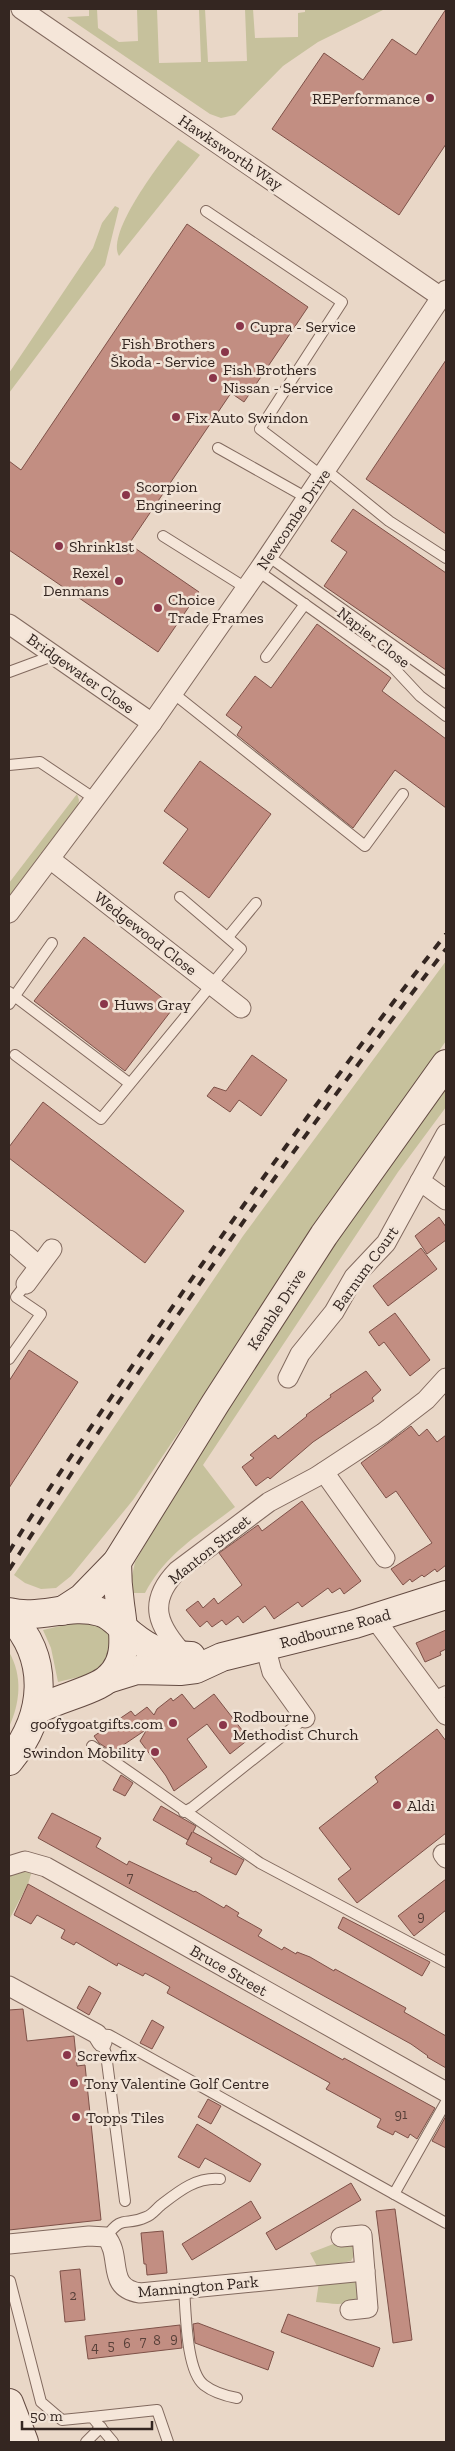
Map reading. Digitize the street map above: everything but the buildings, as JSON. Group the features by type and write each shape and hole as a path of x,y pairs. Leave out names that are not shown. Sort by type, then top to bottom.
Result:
{"main road":[{"name":"Kemble Drive","path":"62,1611 82,1598 117,1562 215,1404 324,1235 446,1064"},
{"path":"108,1680 121,1662 124,1629 118,1595 117,1562"},
{"name":"Rodbourne Road","path":"37,1710 60,1698 90,1689 108,1680 137,1670 188,1671 222,1657 375,1619 446,1595"},
{"path":"9,1613 33,1616 62,1611"},
{"name":"Rodbourne Road","path":"62,1611 100,1612 153,1650 168,1655 222,1657"},
{"path":"9,1613 23,1632 33,1655 38,1679 37,1710 29,1731 9,1761"},
{"path":"9,2403 24,2442"}],"street":[{"name":"Hawksworth Way","path":"21,9 444,293"},
{"name":"Newcombe Drive","path":"9,912 152,723 263,564 444,293"},
{"name":"Bridgewater Close","path":"9,624 152,723"},
{"name":"Wedgewood Close","path":"50,858 241,1008"},
{"name":"Barnum Court","path":"288,1378 300,1354 334,1312 354,1277 386,1244 446,1134"},
{"path":"420,1181 446,1200"},
{"path":"9,1240 39,1266"},
{"path":"26,1284 52,1249"},
{"name":"Manton Street","path":"185,1656 163,1628 158,1612 159,1595 162,1588 177,1571 269,1502 324,1472 382,1433 419,1405 446,1380"},
{"path":"324,1472 385,1558"},
{"path":"375,1619 440,1694 446,1715"},
{"path":"265,1646 272,1672 305,1718"},
{"name":"Bruce Street","path":"9,1866 25,1860 43,1866 446,2092"},
{"path":"9,1986 99,2038"},
{"path":"341,2236 362,2235 368,2308 350,2310"},
{"path":"9,2244 89,2236 106,2237"},
{"name":"Mannington Park","path":"106,2237 111,2245 118,2279 129,2291 147,2293 365,2271"}],"lane":[{"path":"206,211 342,302 260,429 389,521 446,558"},
{"path":"218,448 307,498"},
{"path":"163,536 246,588"},
{"path":"263,564 446,683"},
{"name":"Napier Close","path":"263,564 305,604 392,666 420,696 446,716"},
{"path":"266,657 305,604"},
{"path":"9,672 55,655"},
{"path":"173,693 364,846 403,794"},
{"path":"9,765 40,762 95,799"},
{"path":"15,1055 101,1119 128,1083 241,949 180,898"},
{"path":"228,937 256,902"},
{"path":"52,943 11,998 128,1083"},
{"path":"9,1359 41,1314 16,1297 26,1284"},
{"path":"184,1812 193,1807 305,1718"},
{"path":"92,1746 184,1812 260,1863 446,1962"},
{"path":"125,2201 106,2054 99,2038 109,2035 446,2223"},
{"path":"394,2194 446,2102"},
{"path":"106,2237 115,2224 146,2217 190,2185 206,2178 220,2179"},
{"path":"10,2281 41,2402 62,2420 158,2410 168,2442"},
{"path":"184,2289 193,2370 203,2385 226,2396 236,2398"},
{"path":"92,2417 113,2442"},
{"path":"86,2442 101,2427"}],"shaded area":[{"path":"89,9 97,9 98,28 119,42 138,41 137,9 157,9 159,63 201,62 199,9 205,9 208,62 247,61 245,9 253,9 255,38 298,37 298,13 305,12 305,9 385,9 318,42 283,66 235,115 221,118 210,114 67,17 89,16"},
{"path":"178,140 200,155 119,256 117,245 120,231 128,214 149,179"},
{"path":"115,206 119,208 105,265 9,393 9,373 93,248 102,223"},
{"path":"77,794 78,806 9,897 9,883"},
{"path":"446,961 446,1041 355,1171 133,1500 71,1576 56,1588 41,1589 25,1583 14,1575 243,1236"},
{"path":"446,1087 446,1107 398,1172 203,1465 235,1507 173,1555 153,1579 145,1593 133,1593 132,1576 135,1562 195,1459 353,1217"},
{"path":"86,1620 110,1631 114,1659 91,1674 58,1682 51,1648 43,1630"},
{"path":"9,1652 18,1680 18,1699 9,1727"},
{"path":"16,1870 32,1871 28,1884 9,1920 9,1875"},
{"path":"336,2243 348,2243 355,2248 356,2252 351,2261 318,2268 310,2253"},
{"path":"354,2280 357,2282 359,2296 355,2300 339,2304 316,2302 319,2282"}],"railway":[{"path":"9,1552 76,1449 237,1214 319,1101 446,934"},
{"path":"9,1570 60,1490 220,1254 331,1100 446,949"}],"place":[{"name":"REPerformance","path":"430,98"},
{"name":"Cupra - Service","path":"240,326"},
{"name":"Fish Brothers Škoda - Service","path":"225,352"},
{"name":"Fish Brothers Nissan - Service","path":"213,378"},
{"name":"Fix Auto Swindon","path":"176,417"},
{"name":"Scorpion Engineering","path":"126,495"},
{"name":"Shrink1st","path":"59,546"},
{"name":"Rexel Denmans","path":"119,581"},
{"name":"Choice Trade Frames","path":"158,608"},
{"name":"Huws Gray","path":"104,1004"},
{"name":"goofygoatgifts.com","path":"173,1723"},
{"name":"Rodbourne Methodist Church","path":"223,1725"},
{"name":"Swindon Mobility","path":"155,1752"},
{"name":"Aldi","path":"397,1805"},
{"name":"Screwfix","path":"67,2055"},
{"name":"Tony Valentine Golf Centre","path":"74,2083"},
{"name":"Topps Tiles","path":"76,2117"}]}
